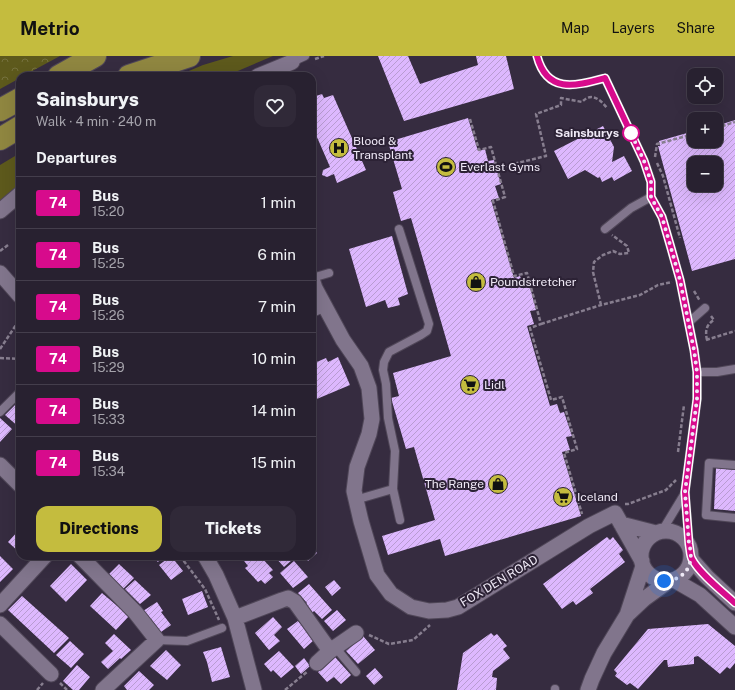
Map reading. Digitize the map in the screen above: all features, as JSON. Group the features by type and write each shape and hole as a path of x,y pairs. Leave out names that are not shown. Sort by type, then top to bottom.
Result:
{"main road":[{"path":"66,72 95,56"},
{"path":"141,72 189,56"},
{"path":"0,110 16,101"}],"street":[{"path":"263,72 274,63 299,59"},
{"path":"0,211 16,197"},
{"path":"0,273 16,291"},
{"name":"FOX DEN ROAD","path":"316,294 319,310 361,366 369,388 372,419 369,434 357,467 355,479 355,500 377,575 386,589 396,598 411,607 429,611 447,610 458,607 596,523 616,513 621,524"},
{"path":"0,465 16,481"},
{"path":"621,524 659,532 667,531 678,534 684,538 690,551 707,577 735,602"},
{"path":"621,524 642,563 651,576 658,579 672,580 695,591 735,627"},
{"path":"588,690 604,653 627,615 642,563 641,552 645,543 651,536 659,532"},
{"path":"627,615 644,599 685,573 690,564 690,551"},
{"path":"0,604 41,560"},
{"path":"84,560 135,612 157,640 103,690"},
{"path":"207,560 216,575 235,618 254,690"},
{"path":"235,618 288,598 295,602 333,649"},
{"path":"0,624 51,674"},
{"path":"317,663 333,649 356,633"}],"lane":[{"path":"537,56 539,65 544,72 552,81 560,84 570,86 578,85 605,78 644,161 651,182 651,197 662,217 678,274 689,322 697,372 696,414 685,492 690,551"},
{"path":"605,229 631,208 651,197"},
{"path":"399,229 429,324 427,331 389,352 384,362 383,370 386,384 388,418 396,451 393,489 400,520"},
{"path":"316,277 329,272"},
{"path":"689,322 705,308"},
{"path":"697,372 717,372 735,369"},
{"path":"0,412 16,396"},
{"path":"735,465 709,463 706,515 735,518"},
{"path":"355,500 393,489"},
{"path":"659,532 685,492"},
{"path":"157,640 187,641 222,628"},
{"path":"333,649 356,672"}],"path":[{"path":"497,168 546,156 536,114 561,105"},
{"path":"470,119 479,150 491,147 506,197 493,201 501,231 514,276 527,273 541,324"},
{"path":"723,126 735,122"},
{"path":"655,157 657,144 687,136"},
{"path":"601,305 593,272 594,262 603,255 613,251 620,254 629,253 627,246 615,239 605,229"},
{"path":"0,251 8,245"},
{"path":"589,513 583,515 564,453 577,449 562,397 551,400 530,328 601,305 640,295 658,285 676,282"},
{"path":"0,349 16,325"},
{"path":"694,350 702,348 702,341 735,331"},
{"path":"0,358 16,359"},
{"path":"678,458 679,435 685,398"},
{"path":"622,504 628,504 666,490 676,480 677,472"},
{"path":"183,560 205,589 222,628"},
{"path":"356,633 368,634 389,644 413,640 447,610"},
{"path":"285,690 317,663"}],"green space":[{"path":"0,56 60,56 30,72 16,72 16,80 0,89"},
{"path":"233,56 273,56 235,72 186,72 203,65"},
{"path":"16,155 16,189 0,201 0,165"}],"building":[{"path":"378,56 408,56 420,84 478,65 476,56 506,56 514,89 404,121"},
{"name":"Blood & Transplant","path":"322,94 324,98 333,95 366,170 337,183 334,174 327,177 322,175 323,170 330,167 316,135 316,96"},
{"path":"468,118 478,151 485,149 488,161 494,160 501,184 495,186 499,198 491,200 514,278 520,276 524,288 530,287 536,310 530,311 534,324 527,326 550,406 557,404 560,413 564,412 572,436 566,437 570,450 562,452 581,516 445,556 440,539 388,555 382,536 435,520 414,447 406,449 391,398 399,396 393,373 451,356 411,218 401,221 393,192 402,189 388,142"},
{"path":"735,120 735,259 692,271 658,146 660,146 659,141 687,133 687,148 723,148 723,124"},
{"path":"603,126 614,147 612,162 624,156 632,171 614,181 612,177 602,182 600,177 598,178 585,170 568,179 554,151"},
{"path":"392,236 408,294 398,298 400,305 388,308 385,300 366,307 349,249"},
{"path":"338,357 350,385 316,399 316,362 326,358 328,362"},
{"path":"16,404 16,425 5,415"},
{"path":"0,418 12,429 0,442"},
{"path":"716,468 735,470 735,511 714,509"},
{"path":"16,533 16,549 8,542"},
{"path":"607,537 610,540 613,537 623,550 619,554 625,562 590,589 593,593 576,605 573,601 562,609 543,584"},
{"path":"0,556 13,569 0,582"},
{"path":"166,560 174,560 183,571 171,580 159,565"},
{"path":"264,560 273,570 269,573 273,577 265,584 261,580 258,582 245,568 248,566 244,561"},
{"path":"278,560 292,560 284,567"},
{"path":"294,561 308,577 293,588 280,573"},
{"path":"71,564 87,580 66,602 50,586"},
{"path":"119,564 134,578 123,589 108,575"},
{"path":"135,580 151,595 140,604 125,589"},
{"path":"334,580 341,588 332,596 325,587"},
{"path":"309,584 332,610 322,619 314,611 312,613 305,605 307,603 298,593"},
{"path":"202,591 208,607 188,615 182,599"},
{"path":"102,593 129,616 116,630 90,606"},
{"path":"22,596 69,638 54,653 8,610"},
{"path":"157,602 163,611 161,612 171,625 161,632 151,619 149,621 143,611"},
{"path":"337,610 346,620 333,631 324,621"},
{"path":"273,617 282,627 274,635 280,641 269,650 255,633"},
{"path":"298,621 314,640 304,649 287,629"},
{"path":"708,624 735,646 735,663 730,669 727,667 720,674 698,656 694,657 694,664 668,667 667,660 664,660 638,689 630,683 627,685 615,676 617,673 614,670 648,629"},
{"path":"491,633 494,636 497,634 507,646 503,649 510,658 493,671 492,677 497,678 496,690 457,690 463,653"},
{"path":"114,634 131,650 108,669 101,662 113,651 105,643"},
{"path":"363,636 375,650 358,664 346,651"},
{"path":"70,641 84,654 71,668 56,655"},
{"path":"221,647 230,677 212,682 203,652"},
{"path":"166,650 181,665 167,680 150,666"},
{"path":"279,651 294,667 281,678 273,670 271,672 264,664"},
{"path":"335,657 351,675 341,684 334,677 327,682 318,672"},
{"path":"304,658 310,666 301,674 295,666"},
{"path":"77,665 90,677 79,690 73,690 63,681"},
{"path":"375,668 383,677 374,685 366,676"},
{"path":"139,671 154,685 149,690 127,690 124,686"}],"bus line":[{"name":"74","path":"537,56 539,65 555,83 570,86 605,78 644,161 651,182 651,197 662,217 680,280 696,360 696,414 685,492 691,558 707,577 735,603"}],"place":[{"name":"Sainsburys","path":"631,133"},
{"name":"Blood & Transplant","path":"339,148"},
{"name":"Everlast Gyms","path":"446,167"},
{"name":"Poundstretcher","path":"476,282"},
{"name":"Lidl","path":"470,385"},
{"name":"The Range","path":"498,484"},
{"name":"Iceland","path":"563,497"}],"route":[{"path":"631,133 630,131 644,161 651,182 651,197 662,217 680,280 689,322 697,372 696,414 685,492 691,558 688,569 685,573 674,580 664,581"}]}
